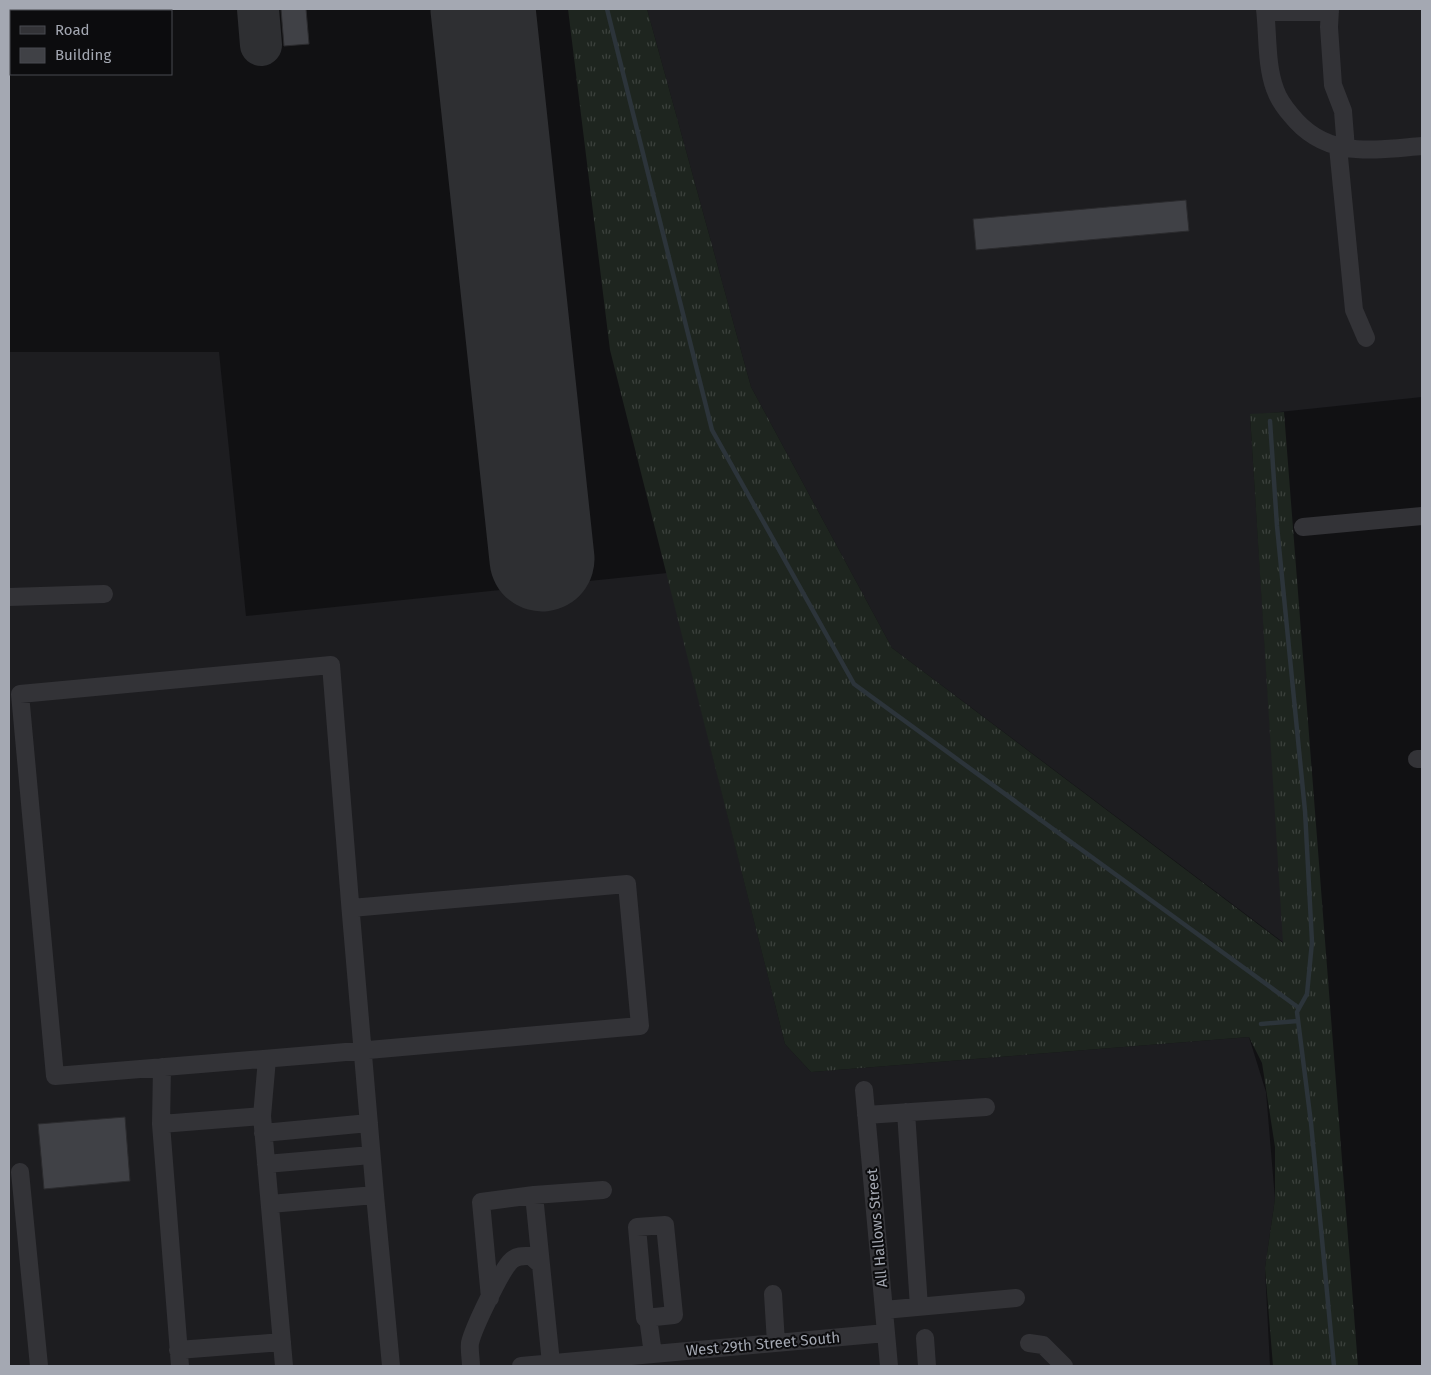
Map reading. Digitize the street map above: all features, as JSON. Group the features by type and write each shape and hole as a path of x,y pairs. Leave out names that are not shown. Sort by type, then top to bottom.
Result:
{"street":[{"path":"1366,338 1354,310 1345,238 1342,148 1343,111 1333,85 1329,27 1330,10 1266,11 1274,89 1287,110 1306,132 1342,148 1379,150 1422,146"},
{"path":"1303,527 1422,516"},
{"path":"9,597 104,594"},
{"path":"351,908 627,884 640,1026 363,1050 267,1058 162,1068 55,1076 20,694 330,665 363,1050 368,1123 391,1366"},
{"path":"267,1058 262,1124 284,1366"},
{"path":"162,1068 161,1124 179,1358 282,1342"},
{"name":"All Hallows Street","path":"864,1090 889,1366"},
{"path":"866,1115 986,1106"},
{"path":"906,1112 919,1307"},
{"path":"161,1124 368,1123"},
{"path":"266,1164 371,1155"},
{"path":"20,1172 38,1366"},
{"path":"490,1298 481,1202 534,1195 603,1190"},
{"path":"270,1204 375,1194"},
{"path":"534,1195 551,1364"},
{"path":"648,1318 674,1315 664,1225 637,1227 645,1318 648,1318 652,1354"},
{"path":"472,1366 470,1344 505,1268 512,1260 520,1256 531,1256 541,1266"},
{"path":"773,1294 776,1343"},
{"path":"884,1310 1016,1298"},
{"name":"West 29th Street South","path":"521,1366 606,1362 652,1354 886,1333"},
{"path":"925,1338 927,1366"},
{"path":"1029,1343 1043,1345 1064,1366"}],"shaded area":[{"path":"647,9 1422,9 1422,397 1250,415 1284,943 892,648 751,387"},
{"path":"9,352 219,352 246,616 667,573 785,1044 811,1072 1249,1037 1266,1092 1275,1199 1265,1268 1270,1366 9,1366"}],"green space":[{"path":"568,9 647,9 751,387 892,648 1283,943 1250,414 1284,412 1358,1366 1273,1366 1265,1268 1275,1199 1275,1147 1262,1063 1249,1037 811,1072 785,1044 610,350"}],"building":[{"path":"281,9 306,9 309,44 284,46"},
{"path":"1186,200 1189,231 976,250 973,219"},
{"path":"125,1117 130,1181 44,1189 38,1124"}],"waterway":[{"path":"607,9 712,430 854,684 1299,1008"},
{"path":"1270,421 1277,526 1305,811 1312,942 1307,994 1297,1012 1311,1123 1334,1366"},
{"path":"1261,1024 1298,1021"}],"taxiway":[{"path":"258,9 261,45"}],"runway":[{"path":"483,9 542,559"}]}
